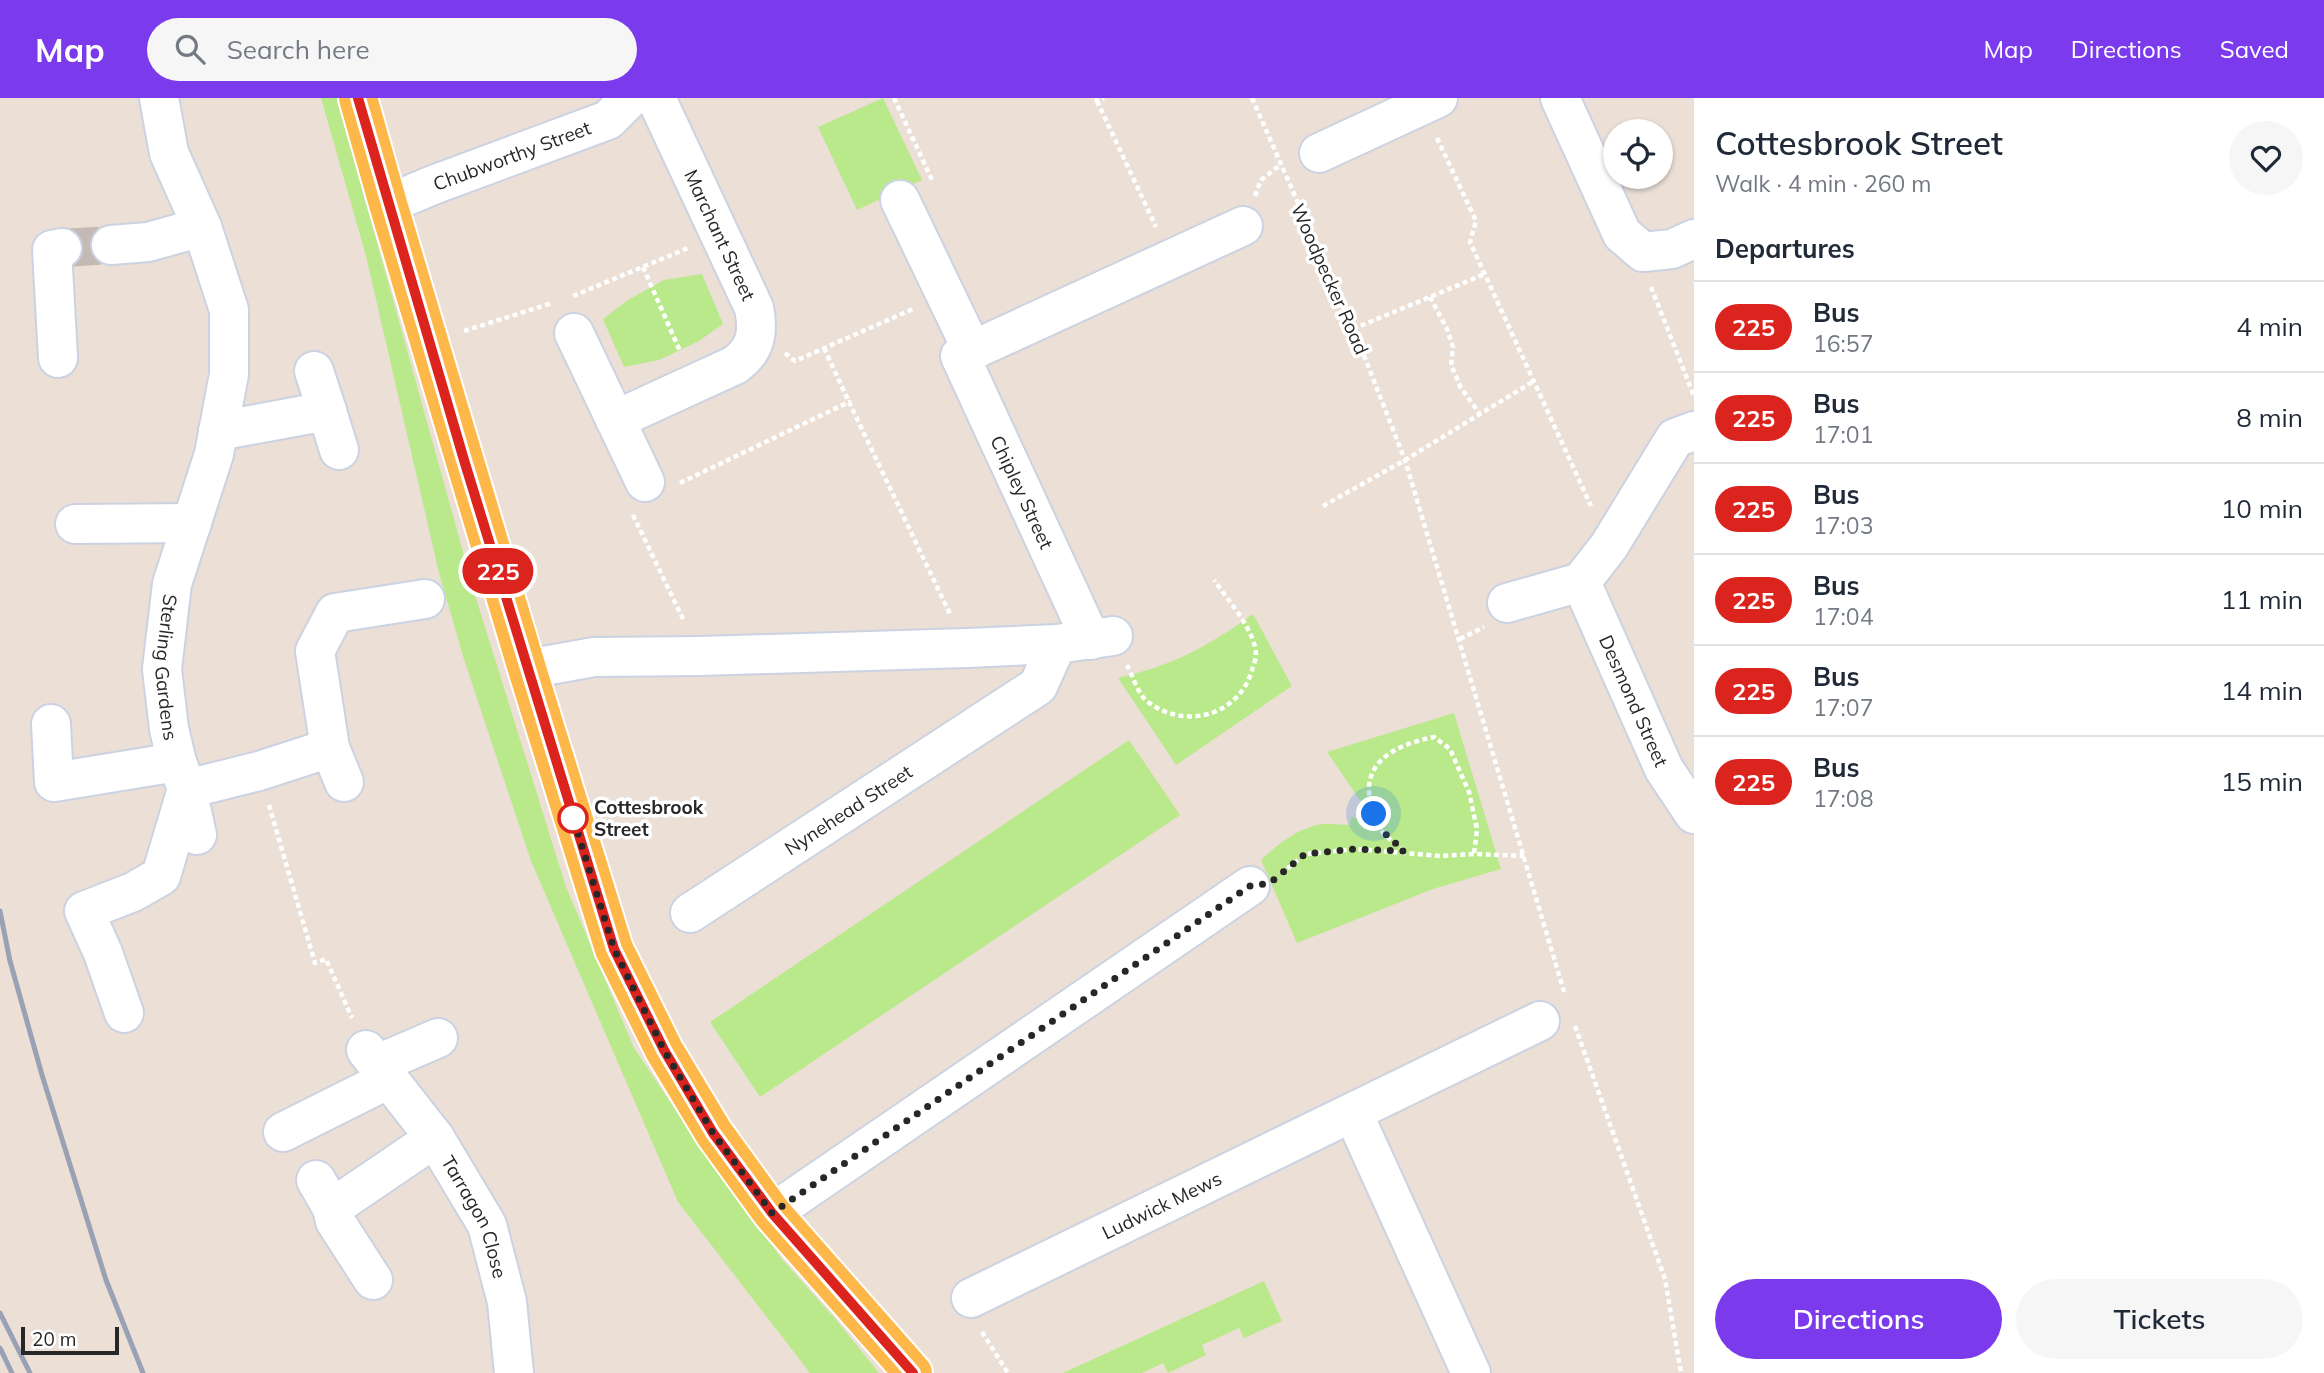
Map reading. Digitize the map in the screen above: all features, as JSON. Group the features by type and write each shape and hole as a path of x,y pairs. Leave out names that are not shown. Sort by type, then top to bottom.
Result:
{"main road":[{"path":"358,98 527,669 614,949 671,1062 713,1133 772,1213 913,1373"}],"street":[{"name":"Sterling Gardens","path":"159,98 169,153 202,227 229,310 229,374 214,454 172,584 162,669 169,729 197,835"},
{"name":"Chubworthy Street","path":"388,204 608,120 630,98"},
{"name":"Marchant Street","path":"656,98 754,308 757,331"},
{"path":"1560,98 1622,234 1643,253 1672,249 1694,239"},
{"path":"1319,153 1430,102"},
{"path":"900,200 972,350 1243,226"},
{"path":"111,245 148,242 202,227"},
{"path":"58,358 52,250 62,248"},
{"path":"615,420 743,359 750,351 757,331"},
{"path":"574,333 650,491"},
{"name":"Chipley Street","path":"972,350 960,356 1087,640"},
{"path":"314,371 339,450"},
{"path":"218,431 327,411"},
{"path":"1507,603 1581,582 1609,546 1675,438 1694,430"},
{"path":"75,524 192,523"},
{"name":"Desmond Street","path":"1581,582 1664,769 1693,812"},
{"path":"51,724 54,782 337,765 315,651 335,613 425,598"},
{"path":"527,669 594,657 967,648 1087,640"},
{"name":"Nynehead Street","path":"690,913 1038,686 1087,640"},
{"path":"124,1013 103,953 84,911 133,892 160,876 182,776"},
{"path":"772,1213 1250,886"},
{"name":"Ludwick Mews","path":"971,1298 1560,1015"},
{"path":"284,1132 378,1064 438,1038"},
{"name":"Tarragon Close","path":"378,1064 435,1138 487,1225 507,1301 514,1373"},
{"path":"1353,1113 1471,1373"},
{"name":"Tarragon Close","path":"373,1280 335,1221 324,1194 435,1138"}],"path":[{"path":"894,98 934,184 900,200"},
{"path":"1104,98 1097,100 1170,258"},
{"name":"Woodpecker Road","path":"1252,98 1353,329 1405,460 1524,856 1560,1015 1600,1102 1665,1279 1681,1373"},
{"path":"1430,102 1476,221 1470,242 1609,546"},
{"path":"429,342 576,295 720,234"},
{"path":"1643,253 1646,274 1694,397"},
{"path":"643,267 695,384"},
{"path":"1353,329 1485,274"},
{"path":"757,331 795,361 945,294"},
{"path":"1430,297 1454,347 1451,365 1456,377 1479,414"},
{"path":"824,348 967,648"},
{"path":"1323,506 1405,460 1534,381"},
{"path":"701,656 650,491 849,402"},
{"path":"1087,640 1145,701 1173,716 1211,715 1237,699 1250,679 1256,655 1250,631 1214,580"},
{"path":"1404,851 1380,829 1368,798 1371,772 1388,753 1413,741 1434,737 1450,749 1469,792 1477,829 1474,853"},
{"path":"259,771 315,963 326,959 378,1064"},
{"path":"1250,886 1270,883 1305,854 1356,849 1441,856 1474,853 1524,856"},
{"path":"971,1298 978,1326 1008,1373"}],"green space":[{"path":"321,98 337,98 475,595 566,887 634,1048 695,1139 782,1259 879,1373 810,1373 678,1202 531,861 463,656 439,573 366,256"},
{"path":"883,98 922,180 857,210 818,127"},
{"path":"702,274 723,324 699,341 659,360 624,367 603,319 628,300 664,280"},
{"path":"1253,614 1292,686 1176,765 1118,678 1173,661 1220,636"},
{"path":"1454,713 1501,869 1433,889 1297,943 1261,860 1281,843 1305,829 1322,824 1350,825 1351,817 1364,820 1366,809 1327,752"},
{"path":"1129,740 1180,815 760,1097 710,1022"},
{"path":"1264,1281 1282,1321 1244,1338 1239,1328 1202,1345 1206,1355 1168,1373 1163,1363 1142,1373 1063,1373"}],"tunnel":[{"path":"62,248 111,245"}],"railway":[{"path":"0,911 10,961 42,1075 106,1280 143,1373"},
{"path":"0,1313 30,1373"},
{"path":"0,1348 12,1373"}],"bus line":[{"name":"225","path":"358,98 464,460 614,949 664,1050 713,1133 772,1213 913,1373"}],"place":[{"name":"Cottesbrook Street","path":"573,818"}],"route":[{"path":"573,818 570,808 614,949 664,1050 713,1133 772,1213 1250,886 1270,883 1305,854 1356,849 1404,851 1380,829 1374,814"}]}
